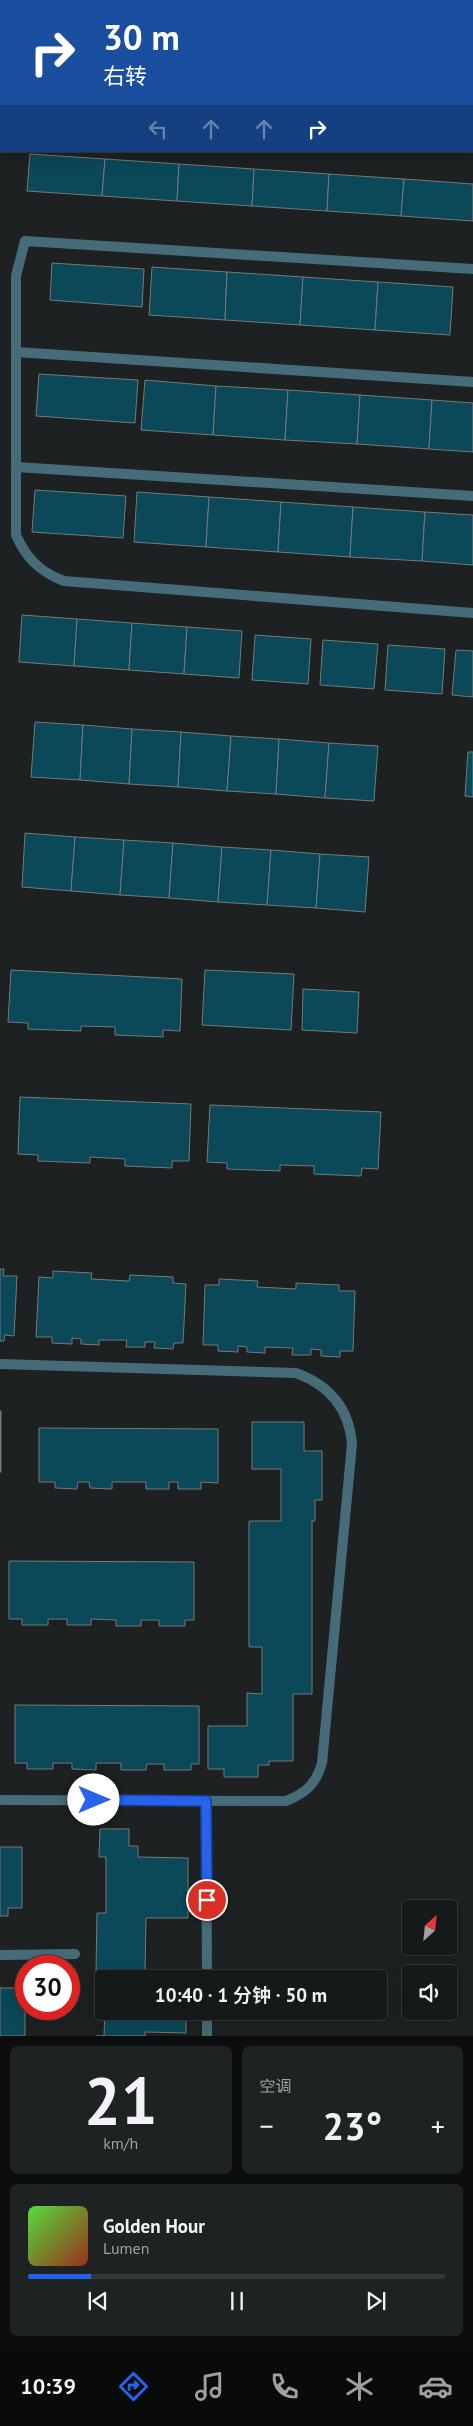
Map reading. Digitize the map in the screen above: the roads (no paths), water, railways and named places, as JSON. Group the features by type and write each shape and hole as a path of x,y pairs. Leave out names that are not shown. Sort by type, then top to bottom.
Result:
{"street":[{"path":"473,269 25,241 16,276 16,535 23,550 33,563 53,577 64,581 473,613"},
{"path":"16,352 473,382"},
{"path":"16,467 473,496"},
{"path":"0,1364 296,1373 321,1385 332,1394 347,1417 352,1444 322,1763 318,1776 303,1794 286,1801 0,1800"},
{"path":"206,1801 207,1970"},
{"path":"0,1954 75,1954"},
{"path":"207,2020 207,2036"}]}
